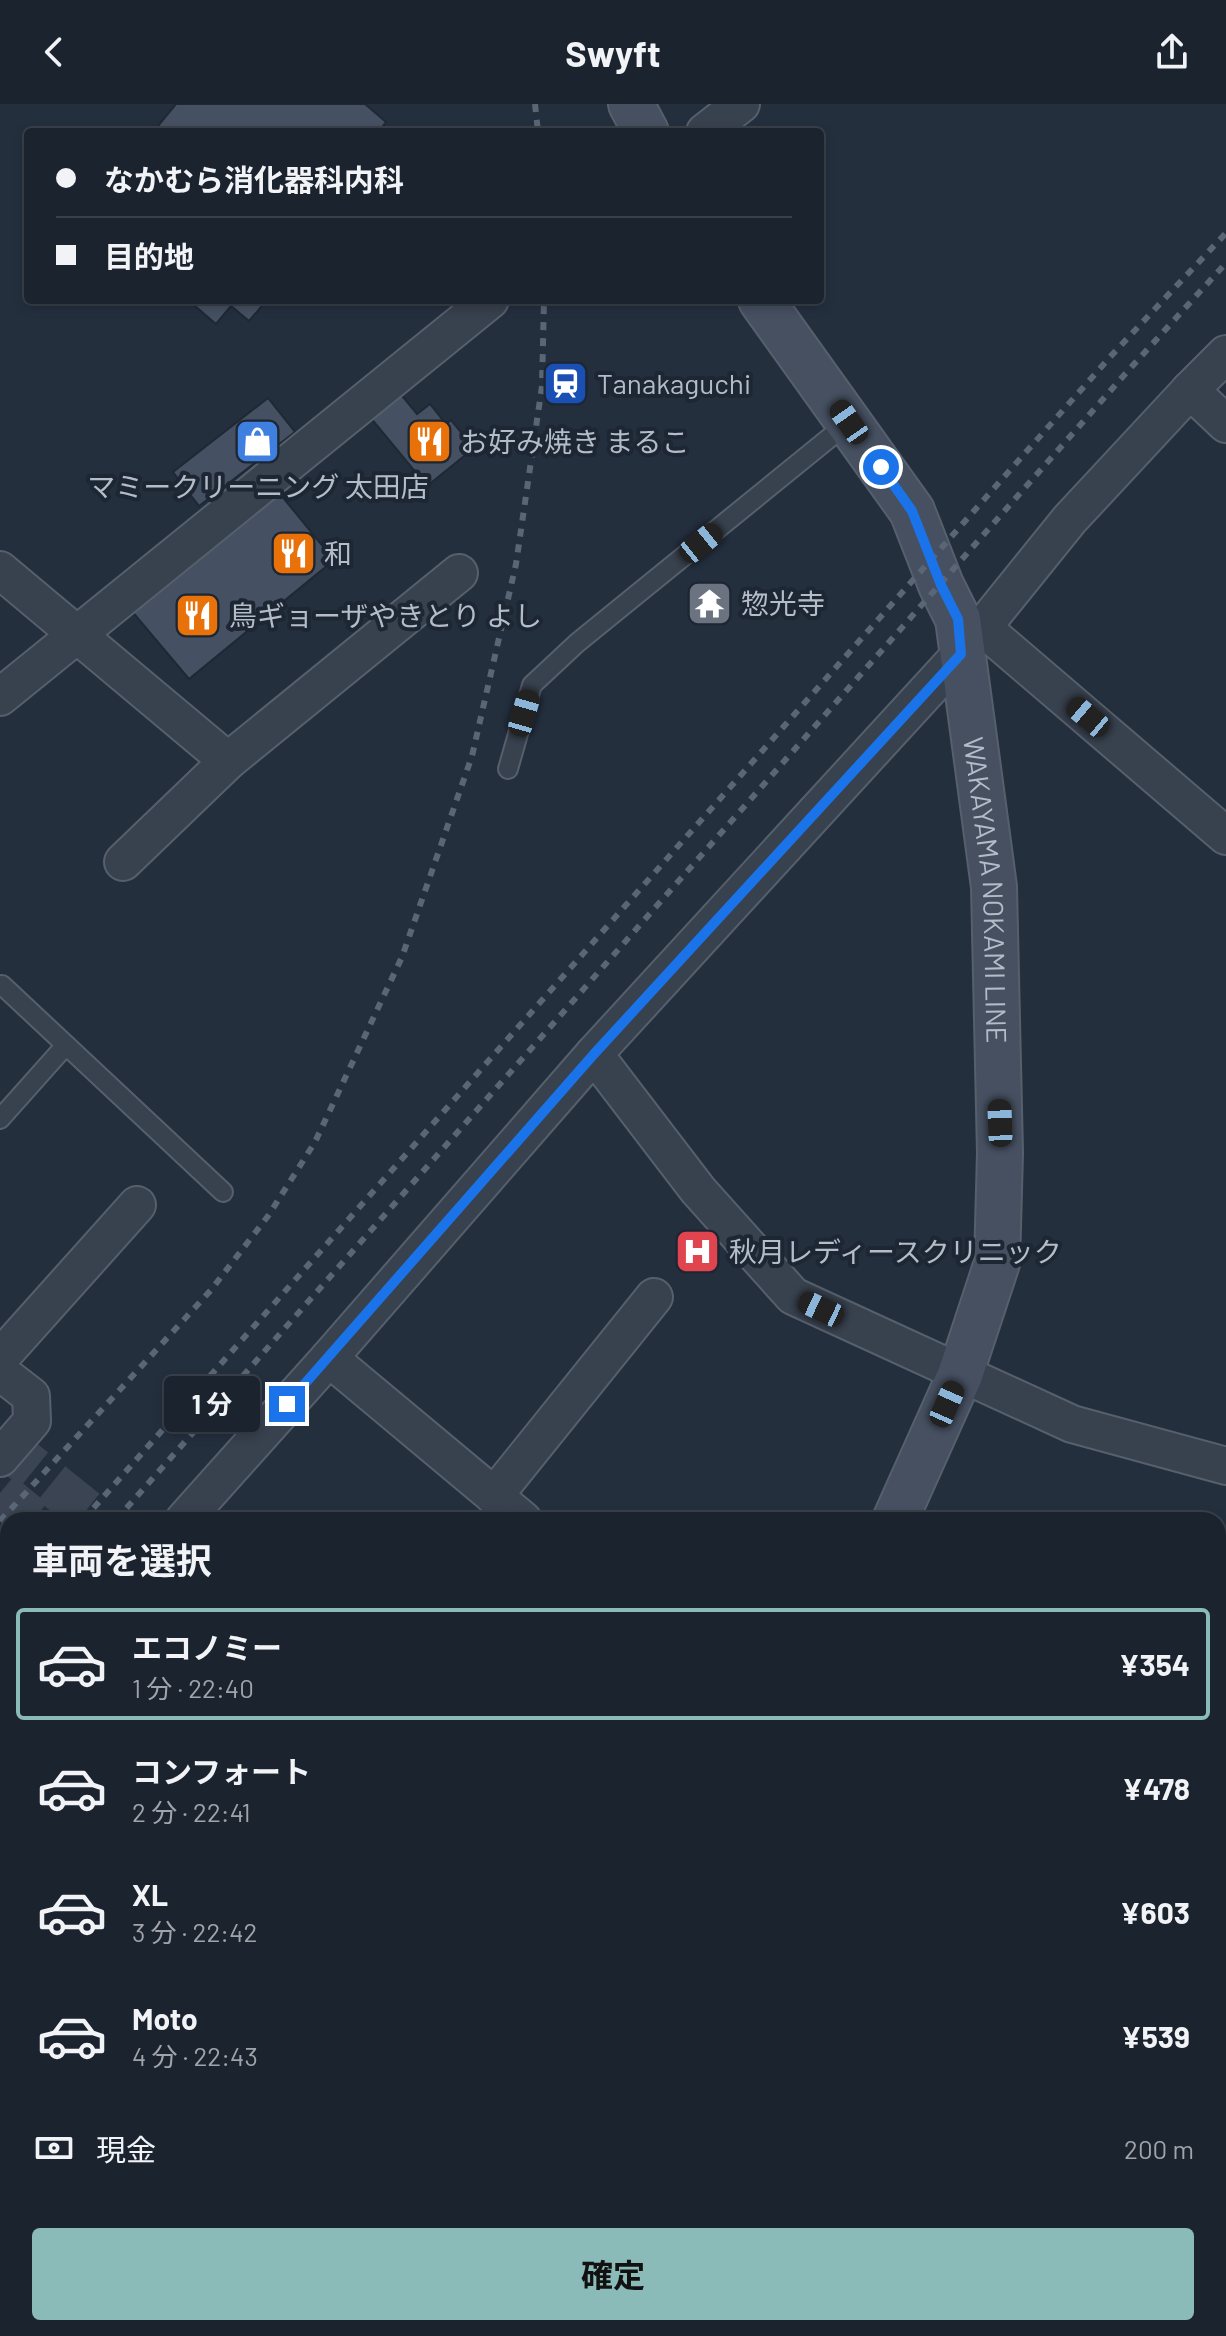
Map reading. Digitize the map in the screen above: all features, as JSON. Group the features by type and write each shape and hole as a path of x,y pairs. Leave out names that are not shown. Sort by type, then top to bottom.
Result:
{"main road":[{"path":"631,104 644,128"},
{"name":"WAKAYAMA NOKAMI LINE","path":"764,304 912,511 941,585 967,634 994,887 1000,1153 997,1263 960,1375 899,1512"}],"street":[{"path":"710,128 741,104"},
{"path":"0,697 485,304"},
{"path":"191,1512 967,634 1070,519 1226,354"},
{"path":"1190,390 1226,424"},
{"path":"0,570 228,761"},
{"path":"123,862 228,761 459,573"},
{"path":"967,634 1226,836"},
{"path":"594,1054 698,1190 793,1296 1072,1424 1226,1466"},
{"path":"0,1358 137,1205"},
{"path":"494,1496 654,1297"},
{"path":"329,1358 513,1512"},
{"path":"0,1372 31,1396 32,1421 0,1458"}],"lane":[{"path":"508,769 532,685 577,643 849,422"},
{"path":"2,985 223,1192"},
{"path":"0,1119 66,1045"}],"building":[{"path":"176,104 365,104 386,122 381,128 156,128"},
{"path":"193,304 264,304 249,321 231,306 216,324"},
{"path":"399,392 417,414 430,404 446,424 451,420 474,448 427,486 370,417"},
{"path":"268,398 295,432 199,506 173,472"},
{"path":"276,489 334,560 189,679 130,609"}],"tunnel":[{"path":"0,1442 87,1512"},
{"path":"0,1493 23,1512"}],"railway":[{"path":"535,104 538,128"},
{"path":"90,1512 1110,357 1226,233"},
{"path":"123,1512 1226,263"},
{"path":"8,1512 211,1290 268,1216 315,1142 402,957 472,756 516,564 542,386 544,304"}],"place":[{"name":"Tanakaguchi","path":"566,383"},
{"name":"お好み焼き まるこ","path":"429,441"},
{"name":"マミークリーニング 太田店","path":"258,442"},
{"name":"和","path":"293,553"},
{"name":"惣光寺","path":"710,603"},
{"name":"鳥ギョーザやきとり よし","path":"198,615"},
{"name":"秋月レディースクリニック","path":"698,1251"}],"route":[{"path":"287,1404 594,1054 961,654 958,619 912,511 881,467"}]}
